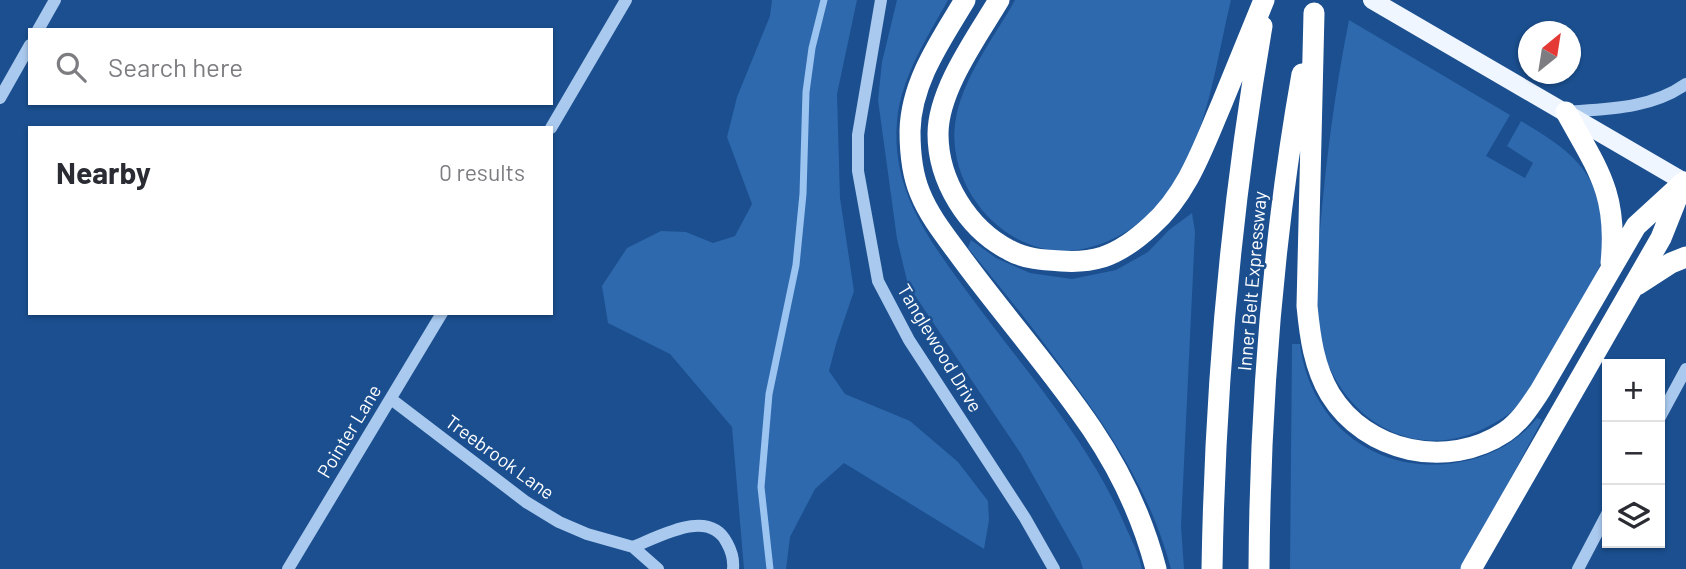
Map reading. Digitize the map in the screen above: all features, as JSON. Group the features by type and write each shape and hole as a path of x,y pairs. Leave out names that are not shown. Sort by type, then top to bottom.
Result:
{"highway":[{"path":"965,0 922,77 913,106 910,130 912,166 920,194 939,227 979,282 1092,429 1117,469 1135,506 1156,569"},
{"path":"999,0 943,102 938,134 944,174 960,205 979,229 1009,250 1038,260 1072,262 1101,258 1132,243 1177,198 1198,162 1265,0"},
{"name":"Inner Belt Expressway","path":"1212,569 1216,421 1230,243 1265,0"},
{"path":"1315,6 1307,306 1310,340 1317,369 1331,395 1350,420 1375,437 1399,448 1425,454 1457,452 1506,431 1525,412 1540,391 1636,226 1685,181"},
{"name":"Inner Belt Expressway","path":"1259,569 1266,362 1276,260 1284,185 1315,6"},
{"path":"1566,112 1602,177 1609,198 1614,235 1610,269"},
{"path":"1471,569 1661,238 1685,181"},
{"path":"1632,288 1671,263 1686,257"}],"main road":[{"path":"1372,0 1685,181"}],"street":[{"path":"39,28 55,0"},
{"path":"552,126 626,0"},
{"name":"Tanglewood Drive","path":"881,0 858,135 858,171 878,281 909,340 1025,518 1054,569"},
{"path":"0,98 28,49"},
{"path":"1566,112 1632,106 1659,99 1686,85"},
{"name":"Pointer Lane","path":"288,569 441,315"},
{"path":"1665,408 1686,369"},
{"name":"Treebrook Lane","path":"391,399 526,502 587,534 633,547 658,569"},
{"path":"1578,569 1602,523"},
{"path":"633,547 687,526 702,525 716,530 725,538 732,554 733,569"}],"shaded area":[{"path":"772,0 857,0 837,94 840,198 854,291 829,371 845,394 910,421 958,462 988,501 989,520 984,549 844,463 815,489 790,537 786,569 744,569 732,427 670,354 608,323 602,286 627,248 661,231 686,232 713,243 735,236 752,204 727,137 737,97 770,16"},
{"path":"897,0 948,0 909,73 899,105 897,147 907,194 928,236 1056,409 1095,467 1138,554 1142,569 1083,569 1080,559 1021,454 908,285 897,239 878,100 882,62"},
{"path":"1015,0 1231,0 1203,120 1184,165 1164,198 1145,218 1122,234 1097,245 1083,249 1056,250 1032,245 1009,234 989,218 973,198 961,175 955,150 958,107 979,59"},
{"path":"1349,20 1510,115 1486,156 1525,178 1533,163 1507,146 1521,121 1551,140 1576,161 1586,173 1599,204 1602,250 1597,274 1537,380 1509,414 1481,430 1454,439 1428,440 1403,436 1380,426 1360,410 1343,391 1329,367 1320,341 1317,294 1319,241 1339,72"},
{"path":"1192,213 1195,232 1181,526 1184,569 1171,569 1139,485 1110,435 1047,347 968,248 971,240 996,258 1030,273 1072,279 1116,270 1148,252 1169,230"},
{"path":"1292,344 1300,344 1306,373 1318,399 1334,421 1354,439 1377,453 1403,461 1431,465 1471,460 1503,447 1537,418 1542,420 1460,569 1290,569"}],"waterway":[{"path":"770,569 761,487 769,394 796,265 803,194 806,92 812,48 824,0"}]}
